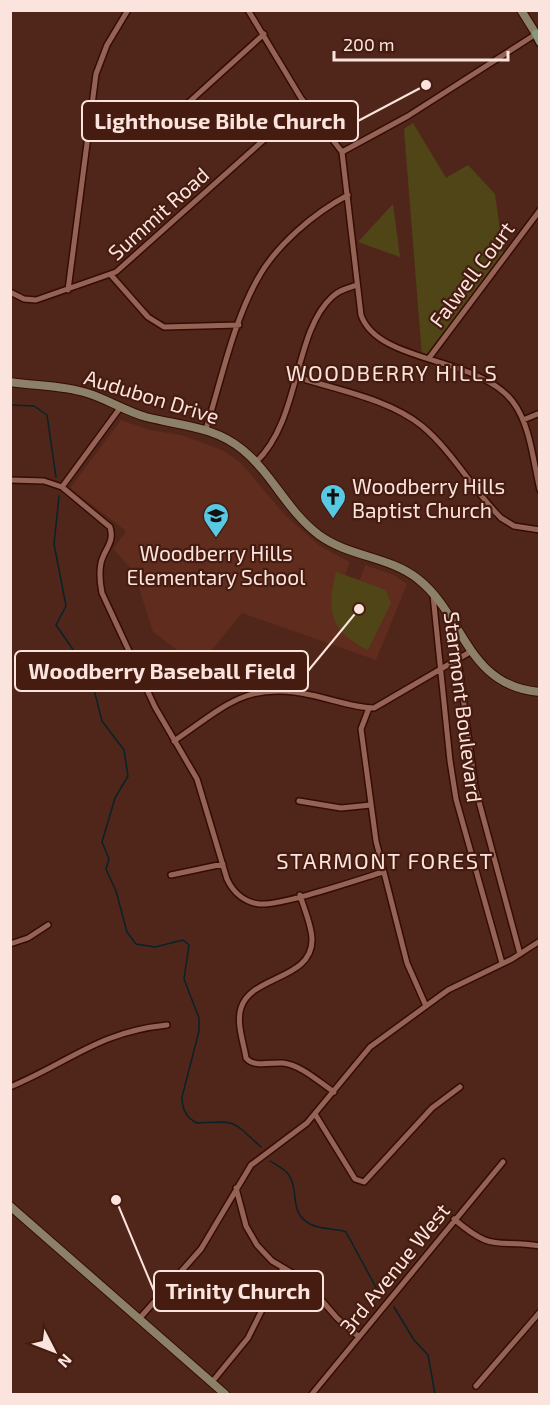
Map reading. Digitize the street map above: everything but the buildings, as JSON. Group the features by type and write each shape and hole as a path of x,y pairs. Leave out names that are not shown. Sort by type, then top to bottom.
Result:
{"street":[{"path":"68,290 91,110 101,60 128,10"},
{"path":"248,10 305,103 342,152 361,315 372,333 387,344 489,381 506,394 523,420 540,490"},
{"path":"342,152 408,117 538,38 521,10"},
{"path":"91,110 124,126 140,128 160,123 176,114 264,34"},
{"name":"Summit Road","path":"10,292 30,300 111,275 305,103"},
{"path":"206,429 254,284 273,256 324,210 348,195"},
{"name":"Falwell Court","path":"429,358 540,210"},
{"path":"111,275 141,309 164,327 239,325"},
{"path":"256,462 268,449 280,429 312,331 326,304 337,293 357,285"},
{"path":"297,377 376,403 416,421 436,440 501,518 514,526 540,530"},
{"name":"Audubon Drive","path":"10,382 74,389 144,416 206,429 234,443 256,462 299,517 319,535 353,552 399,567 419,580 433,593 470,652 500,680 521,689 540,692"},
{"path":"62,487 120,408"},
{"path":"523,420 540,413"},
{"path":"10,480 38,480 62,487 110,526 111,545 103,557 99,574 102,592 174,741 197,779 233,889 250,902 272,903 383,872"},
{"name":"Starmont Boulevard","path":"433,593 456,799 502,963"},
{"path":"174,741 238,698 257,691 287,689 369,708 379,706 470,652"},
{"name":"Starmont Boulevard","path":"458,659 475,787 520,954"},
{"path":"369,708 361,729 383,872 407,963 426,1006"},
{"path":"299,801 341,808 371,805"},
{"path":"171,875 223,864"},
{"path":"300,895 312,935 312,947 295,969 255,990 245,999 240,1018 246,1058 250,1063 285,1063 334,1092"},
{"path":"10,944 28,938 48,925"},
{"path":"140,1319 201,1249 236,1188 259,1158 315,1114 370,1047 448,990 520,954 540,941"},
{"path":"10,1087 100,1040 134,1030 167,1025"},
{"path":"315,1114 355,1179 364,1182 432,1108 460,1087"},
{"name":"3rd Avenue West","path":"312,1395 503,1162"},
{"path":"236,1188 242,1216 252,1238 265,1255 314,1289 337,1318 359,1337"},
{"path":"10,1206 225,1395"},
{"path":"454,1219 483,1241 540,1246"},
{"path":"212,1382 248,1338 283,1268"},
{"path":"476,1386 540,1312"}],"shaded area":[{"path":"413,123 446,178 468,165 495,194 504,258 429,358 422,356 404,129"},
{"path":"393,204 400,257 358,242"},
{"name":"Woodberry Hills Elementary School","path":"121,420 150,430 181,435 222,450 240,462 285,515 305,533 320,546 350,562 345,575 360,580 365,565 394,575 407,584 376,660 242,613 199,666 153,632 134,572 113,549 126,531 70,488"},
{"path":"336,572 386,590 391,603 368,650 346,636 334,618 331,598"}],"waterway":[{"path":"10,405 34,406 47,415 56,477"},
{"path":"59,496 54,544 66,606 56,625 90,674 102,721 124,750 128,776 115,798 102,842 109,859 106,869 116,891 127,932 136,944 155,947 183,940 189,945 184,979 199,1018 199,1031 182,1097 185,1112 197,1123 227,1122 232,1124 244,1131 261,1147"},
{"path":"270,1161 289,1175 297,1208 303,1219 314,1226 346,1232 379,1293"},
{"path":"394,1307 414,1340 428,1355 435,1394"}],"place":[{"name":"Lighthouse Bible Church","path":"426,85"},
{"name":"Woodberry Hills Baptist Church","path":"333,520"},
{"name":"Woodberry Hills Elementary School","path":"216,539"},
{"name":"Woodberry Baseball Field","path":"359,609"},
{"name":"Trinity Church","path":"116,1200"}],"district":[{"name":"WOODBERRY HILLS","path":"392,372"},
{"name":"STARMONT FOREST","path":"385,860"}]}
